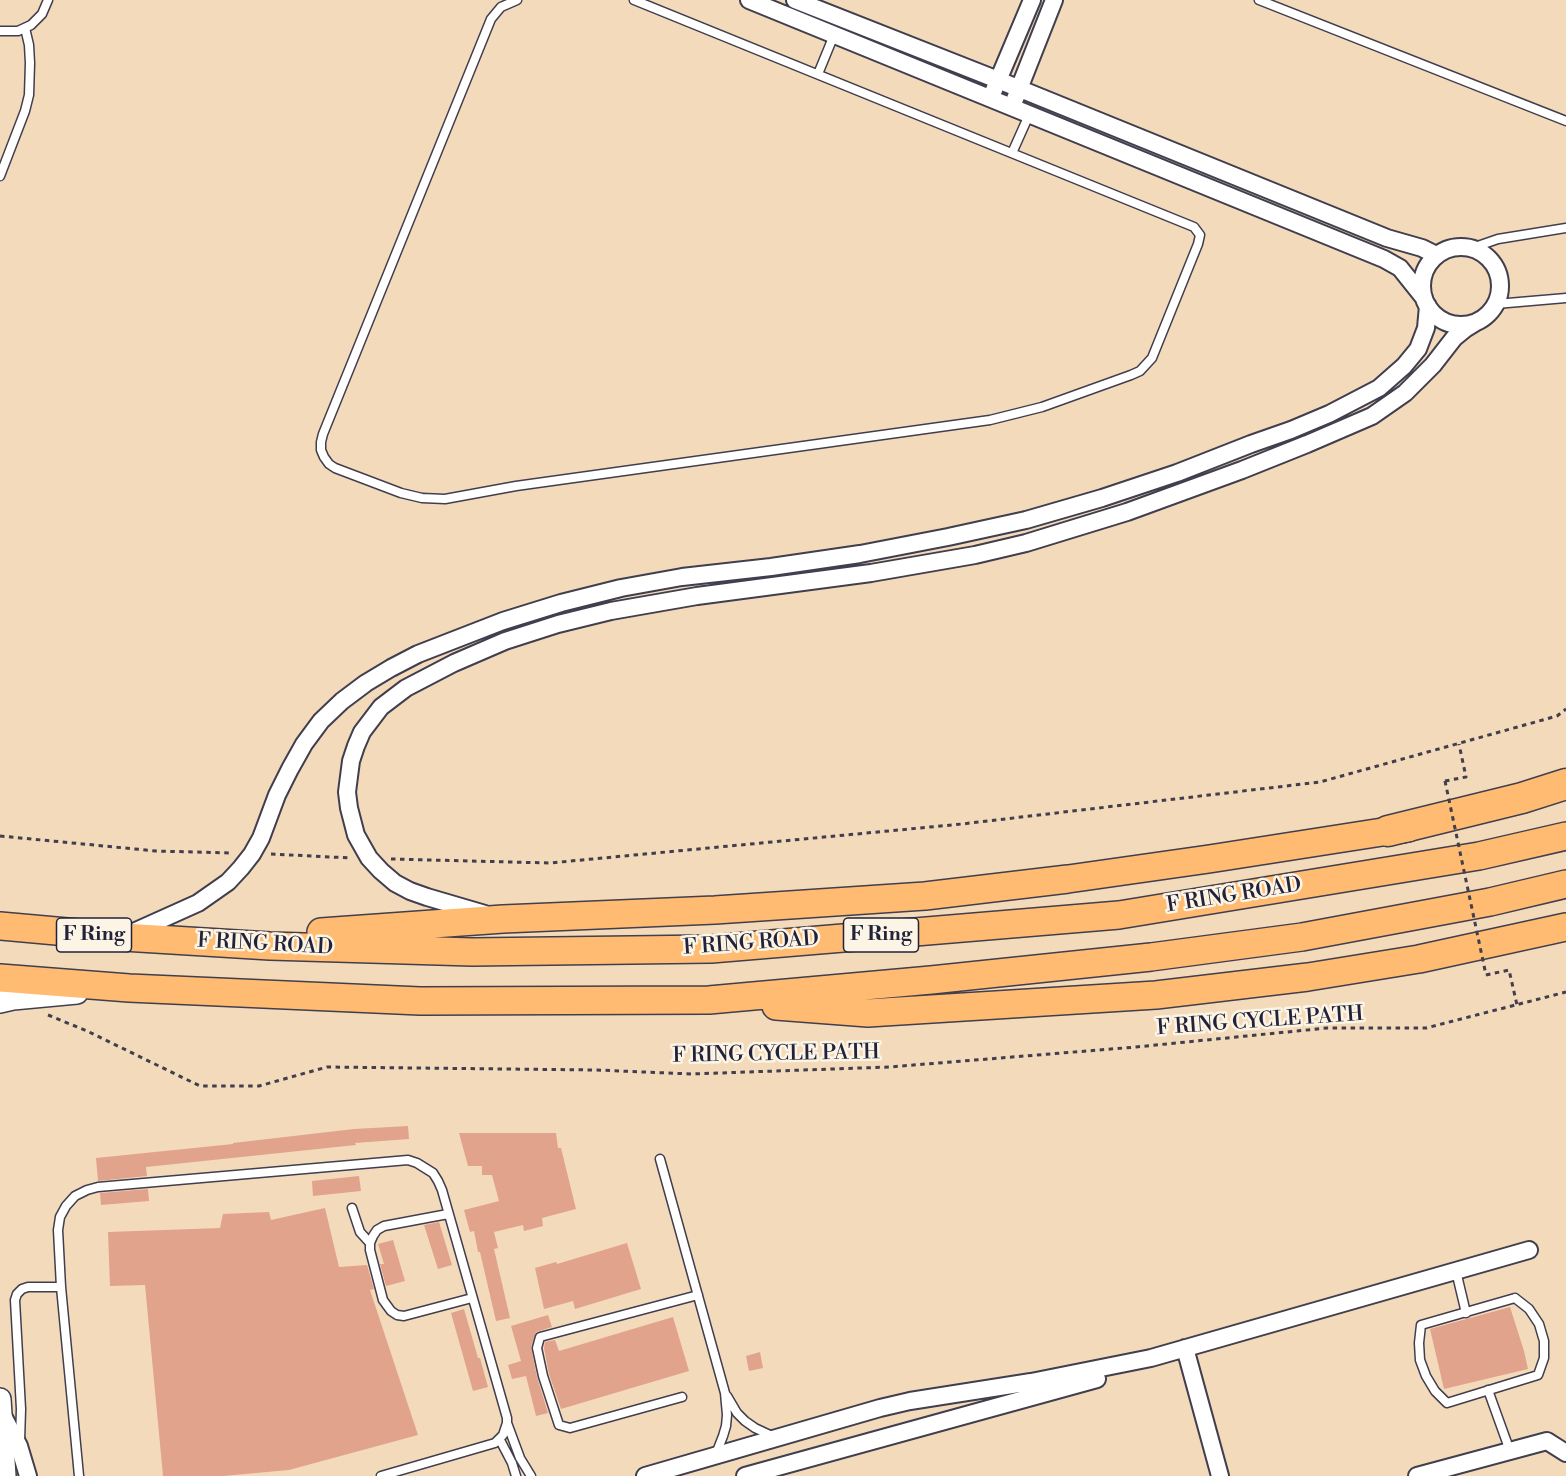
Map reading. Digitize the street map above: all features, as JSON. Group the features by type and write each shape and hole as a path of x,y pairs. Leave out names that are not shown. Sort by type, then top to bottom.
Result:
{"highway":[{"path":"1388,831 1522,798 1566,784"},
{"path":"189,942 504,920 715,910 925,896 1174,864 1521,812 1566,800"},
{"name":"F RING ROAD","path":"0,926 189,942 270,946 472,952 711,949 1119,915 1479,856 1566,836"},
{"name":"F Ring","path":"0,978 129,988 420,1001 709,999 943,979 1151,957 1302,937 1490,902 1566,884"},
{"path":"709,999 868,1013 1156,995 1352,970 1566,927"}],"street":[{"path":"749,0 1384,259 1400,268 1441,320 1460,325 1478,321"},
{"path":"795,0 1387,238 1422,248 1436,255"},
{"path":"990,99 1032,0"},
{"path":"1011,108 1054,0"},
{"path":"123,937 198,903 228,882 252,854 290,769 304,744 321,721 366,683 418,654 502,621 621,588 682,577 860,554 948,537 1036,517 1177,473 1329,414 1393,378 1418,349 1426,328 1426,302 1422,289 1425,270 1436,255 1453,247 1463,246 1486,255 1496,267 1500,289 1496,304 1491,311 1454,338 1433,365 1405,393 1372,416 1242,470 1127,512 1026,543 933,563 719,593 611,611 558,624 505,641 454,663 406,688 381,707 362,732 356,746 348,777 348,808 356,835 369,858 381,872 410,891 504,920"},
{"path":"445,643 454,663"},
{"path":"0,1002 129,988"},
{"path":"645,1476 910,1401 1030,1382 1151,1358 1529,1250"},
{"path":"1185,1348 1220,1476"},
{"path":"745,1476 1121,1372 1151,1358"},
{"path":"0,1399 4,1476"},
{"path":"1,1411 19,1446 28,1476"},
{"path":"1417,1476 1547,1441 1566,1453"}],"lane":[{"path":"0,31 25,28 42,14 48,0"},
{"path":"517,0 501,7 491,19 321,442 324,457 335,468 401,493 422,498 445,499 516,486 990,420 1042,407 1140,371 1152,358 1198,244 1200,235 1190,225 634,0"},
{"path":"1259,0 1566,121"},
{"path":"0,176 29,95 29,45 25,28"},
{"path":"818,74 834,35"},
{"path":"1012,153 1029,115"},
{"path":"1472,248 1498,239 1566,228"},
{"path":"1496,304 1566,298"},
{"path":"660,1159 725,1393 726,1426 715,1456"},
{"path":"79,1476 61,1287 58,1230 60,1217 75,1196 98,1187 408,1160 426,1167 438,1181 507,1423 500,1440 489,1445 381,1476"},
{"path":"352,1208 360,1232 370,1243"},
{"path":"448,1214 384,1226 377,1230 370,1243 370,1250 383,1300 386,1306 397,1315 411,1316 472,1298"},
{"path":"1456,1271 1466,1312"},
{"path":"19,1446 21,1409 15,1300 22,1289 28,1287 61,1287"},
{"path":"682,1397 570,1428 559,1425 543,1376 537,1348 540,1337 698,1295"},
{"path":"1515,1298 1529,1309 1539,1324 1544,1341 1544,1358 1538,1375 1488,1390 1448,1403 1435,1391 1420,1360 1421,1325 1515,1298"},
{"path":"1488,1390 1509,1451"},
{"path":"725,1393 737,1413 745,1421 776,1438"},
{"path":"507,1423 520,1458 531,1476"},
{"path":"500,1440 516,1476"}],"path":[{"path":"0,836 156,851 550,863 962,824 1320,782 1557,716 1566,709"},
{"path":"1459,744 1466,777 1445,781 1486,975 1509,970 1517,1005"},
{"name":"F RING CYCLE PATH","path":"47,1014 200,1086 260,1086 327,1067 574,1069 691,1074 889,1067 1136,1047 1327,1028 1426,1028 1566,992"}],"building":[{"path":"408,1126 409,1139 146,1167 147,1176 98,1181 96,1158 354,1129"},
{"path":"459,1133 556,1133 558,1148 561,1148 576,1209 542,1218 543,1226 524,1231 523,1225 494,1232 498,1248 494,1249 510,1318 496,1321 474,1231 470,1232 464,1210 499,1201 492,1175 482,1175 482,1166 468,1166"},
{"path":"359,1176 361,1191 313,1196 312,1181"},
{"path":"148,1189 149,1201 101,1205 100,1193"},
{"path":"325,1208 339,1267 367,1265 374,1289 370,1290 418,1435 289,1470 223,1476 163,1476 145,1285 110,1286 108,1232 220,1228 223,1214 269,1212 271,1220"},
{"path":"439,1222 452,1265 438,1269 424,1225"},
{"path":"393,1240 405,1281 386,1286 380,1264 384,1264 378,1244"},
{"path":"627,1243 641,1289 575,1309 573,1301 544,1309 535,1268 556,1262 557,1264"},
{"path":"1510,1307 1528,1369 1444,1389 1430,1329"},
{"path":"464,1309 488,1387 473,1391 451,1313"},
{"path":"548,1315 552,1327 536,1332 531,1347 548,1413 536,1416 526,1376 512,1379 508,1365 521,1361 511,1326"},
{"path":"673,1317 689,1371 561,1409 549,1374 545,1342 555,1340 559,1351"},
{"path":"760,1352 763,1368 749,1371 746,1356"}]}
